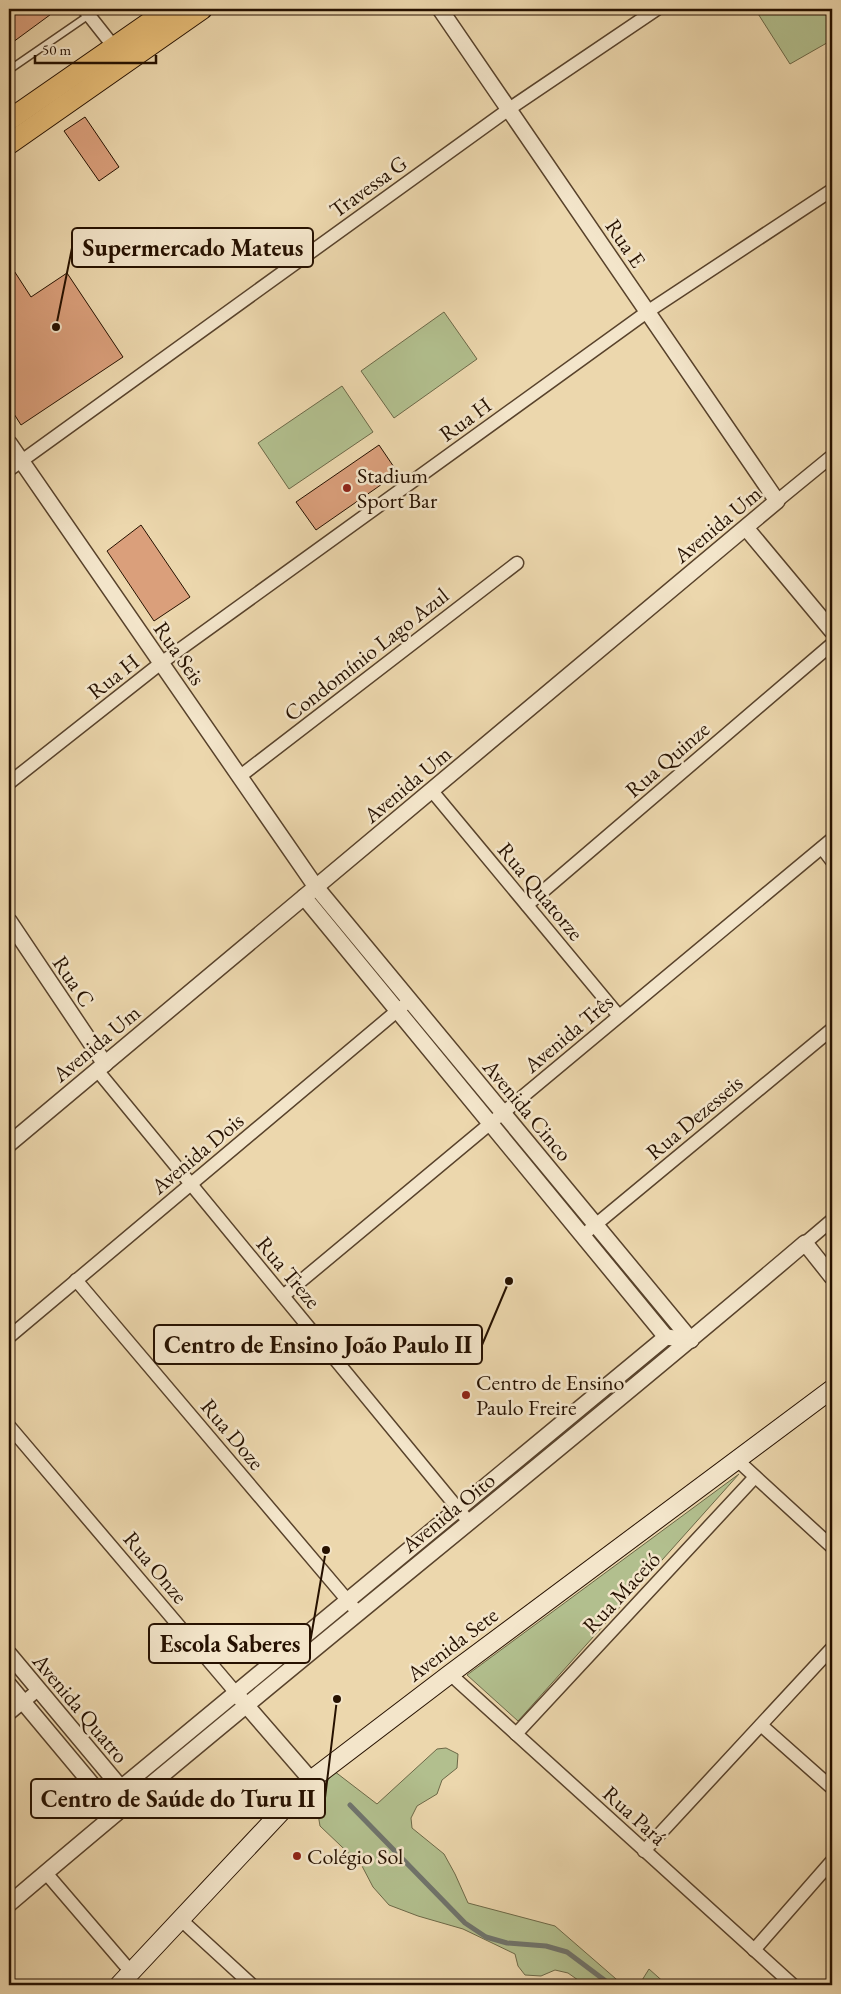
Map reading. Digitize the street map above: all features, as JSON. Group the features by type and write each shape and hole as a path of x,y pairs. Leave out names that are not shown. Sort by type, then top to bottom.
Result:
{"main road":[{"path":"9,120 169,9"},
{"path":"9,144 202,9"},
{"name":"Avenida Sete","path":"118,1985 311,1780 736,1459 832,1389"}],"street":[{"name":"Rua E","path":"440,9 777,501"},
{"name":"Travessa G","path":"9,470 509,110 657,9"},
{"path":"86,12 114,47"},
{"name":"Rua H","path":"9,782 161,663 647,312 832,190"},
{"name":"Rua Seis","path":"9,443 240,777 310,892"},
{"name":"Avenida Um","path":"9,1144 832,456"},
{"path":"746,528 832,631"},
{"name":"Condomínio Lago Azul","path":"240,777 517,563"},
{"name":"Rua Quinze","path":"527,905 832,644"},
{"name":"Rua Quatorze","path":"432,791 619,1016"},
{"name":"Avenida Três","path":"283,1296 832,839"},
{"path":"822,848 832,860"},
{"name":"Avenida Cinco","path":"310,892 410,1000 691,1340"},
{"name":"Avenida Cinco","path":"310,892 398,1011 666,1337"},
{"name":"Rua C","path":"9,921 101,1067"},
{"name":"Avenida Dois","path":"9,1336 410,1000"},
{"name":"Rua Dezesseis","path":"582,1236 832,1029"},
{"name":"Rua Treze","path":"101,1067 190,1185 469,1522"},
{"path":"832,1220 805,1243 832,1277"},
{"name":"Avenida Oito","path":"9,1904 116,1813 691,1340 805,1243"},
{"name":"Rua Doze","path":"76,1280 358,1614"},
{"path":"116,1813 121,1788 666,1337 691,1340"},
{"name":"Rua Onze","path":"9,1426 311,1780"},
{"path":"736,1459 832,1547"},
{"name":"Rua Maceió","path":"516,1734 755,1477"},
{"path":"644,1850 832,1648"},
{"name":"Avenida Quatro","path":"9,1654 121,1788"},
{"name":"Rua Pará","path":"450,1674 793,1985"},
{"name":"Avenida Quatro","path":"9,1685 116,1813"},
{"path":"9,1714 38,1690"},
{"path":"761,1725 832,1788"},
{"path":"754,1950 832,1861"},
{"path":"46,1873 131,1972"},
{"path":"180,1919 252,1985"}],"lane":[{"path":"9,70 86,12"}],"green space":[{"path":"755,9 832,9 832,40 790,64"},
{"path":"444,312 477,359 394,418 361,371"},
{"path":"342,386 373,432 289,489 258,443"},
{"path":"739,1474 518,1721 467,1675"},
{"path":"446,1748 458,1754 457,1768 442,1780 437,1794 417,1806 411,1818 412,1828 444,1854 468,1903 555,1926 623,1985 585,1985 568,1973 555,1970 541,1976 525,1975 518,1966 515,1954 463,1929 418,1916 389,1905 373,1887 362,1866 320,1826 317,1808 321,1791 334,1771 377,1804 437,1749"},
{"path":"649,1969 667,1985 639,1985"}],"building":[{"path":"9,9 58,9 9,45"},
{"path":"85,117 119,167 99,181 64,131"},
{"path":"9,263 31,297 67,273 123,357 21,425 9,406"},
{"name":"Stadium Sport Bar","path":"379,445 398,473 316,530 296,502"},
{"path":"141,525 190,597 154,621 107,551"}],"waterway":[{"path":"350,1805 465,1923 486,1937 507,1943 546,1946 567,1952 611,1985"}],"place":[{"name":"Supermercado Mateus","path":"56,327"},
{"name":"Stadium Sport Bar","path":"347,488"},
{"name":"Centro de Ensino João Paulo II","path":"509,1281"},
{"name":"Centro de Ensino Paulo Freire","path":"466,1395"},
{"name":"Escola Saberes","path":"326,1550"},
{"name":"Centro de Saúde do Turu II","path":"337,1699"},
{"name":"Colégio Sol","path":"297,1856"}]}
